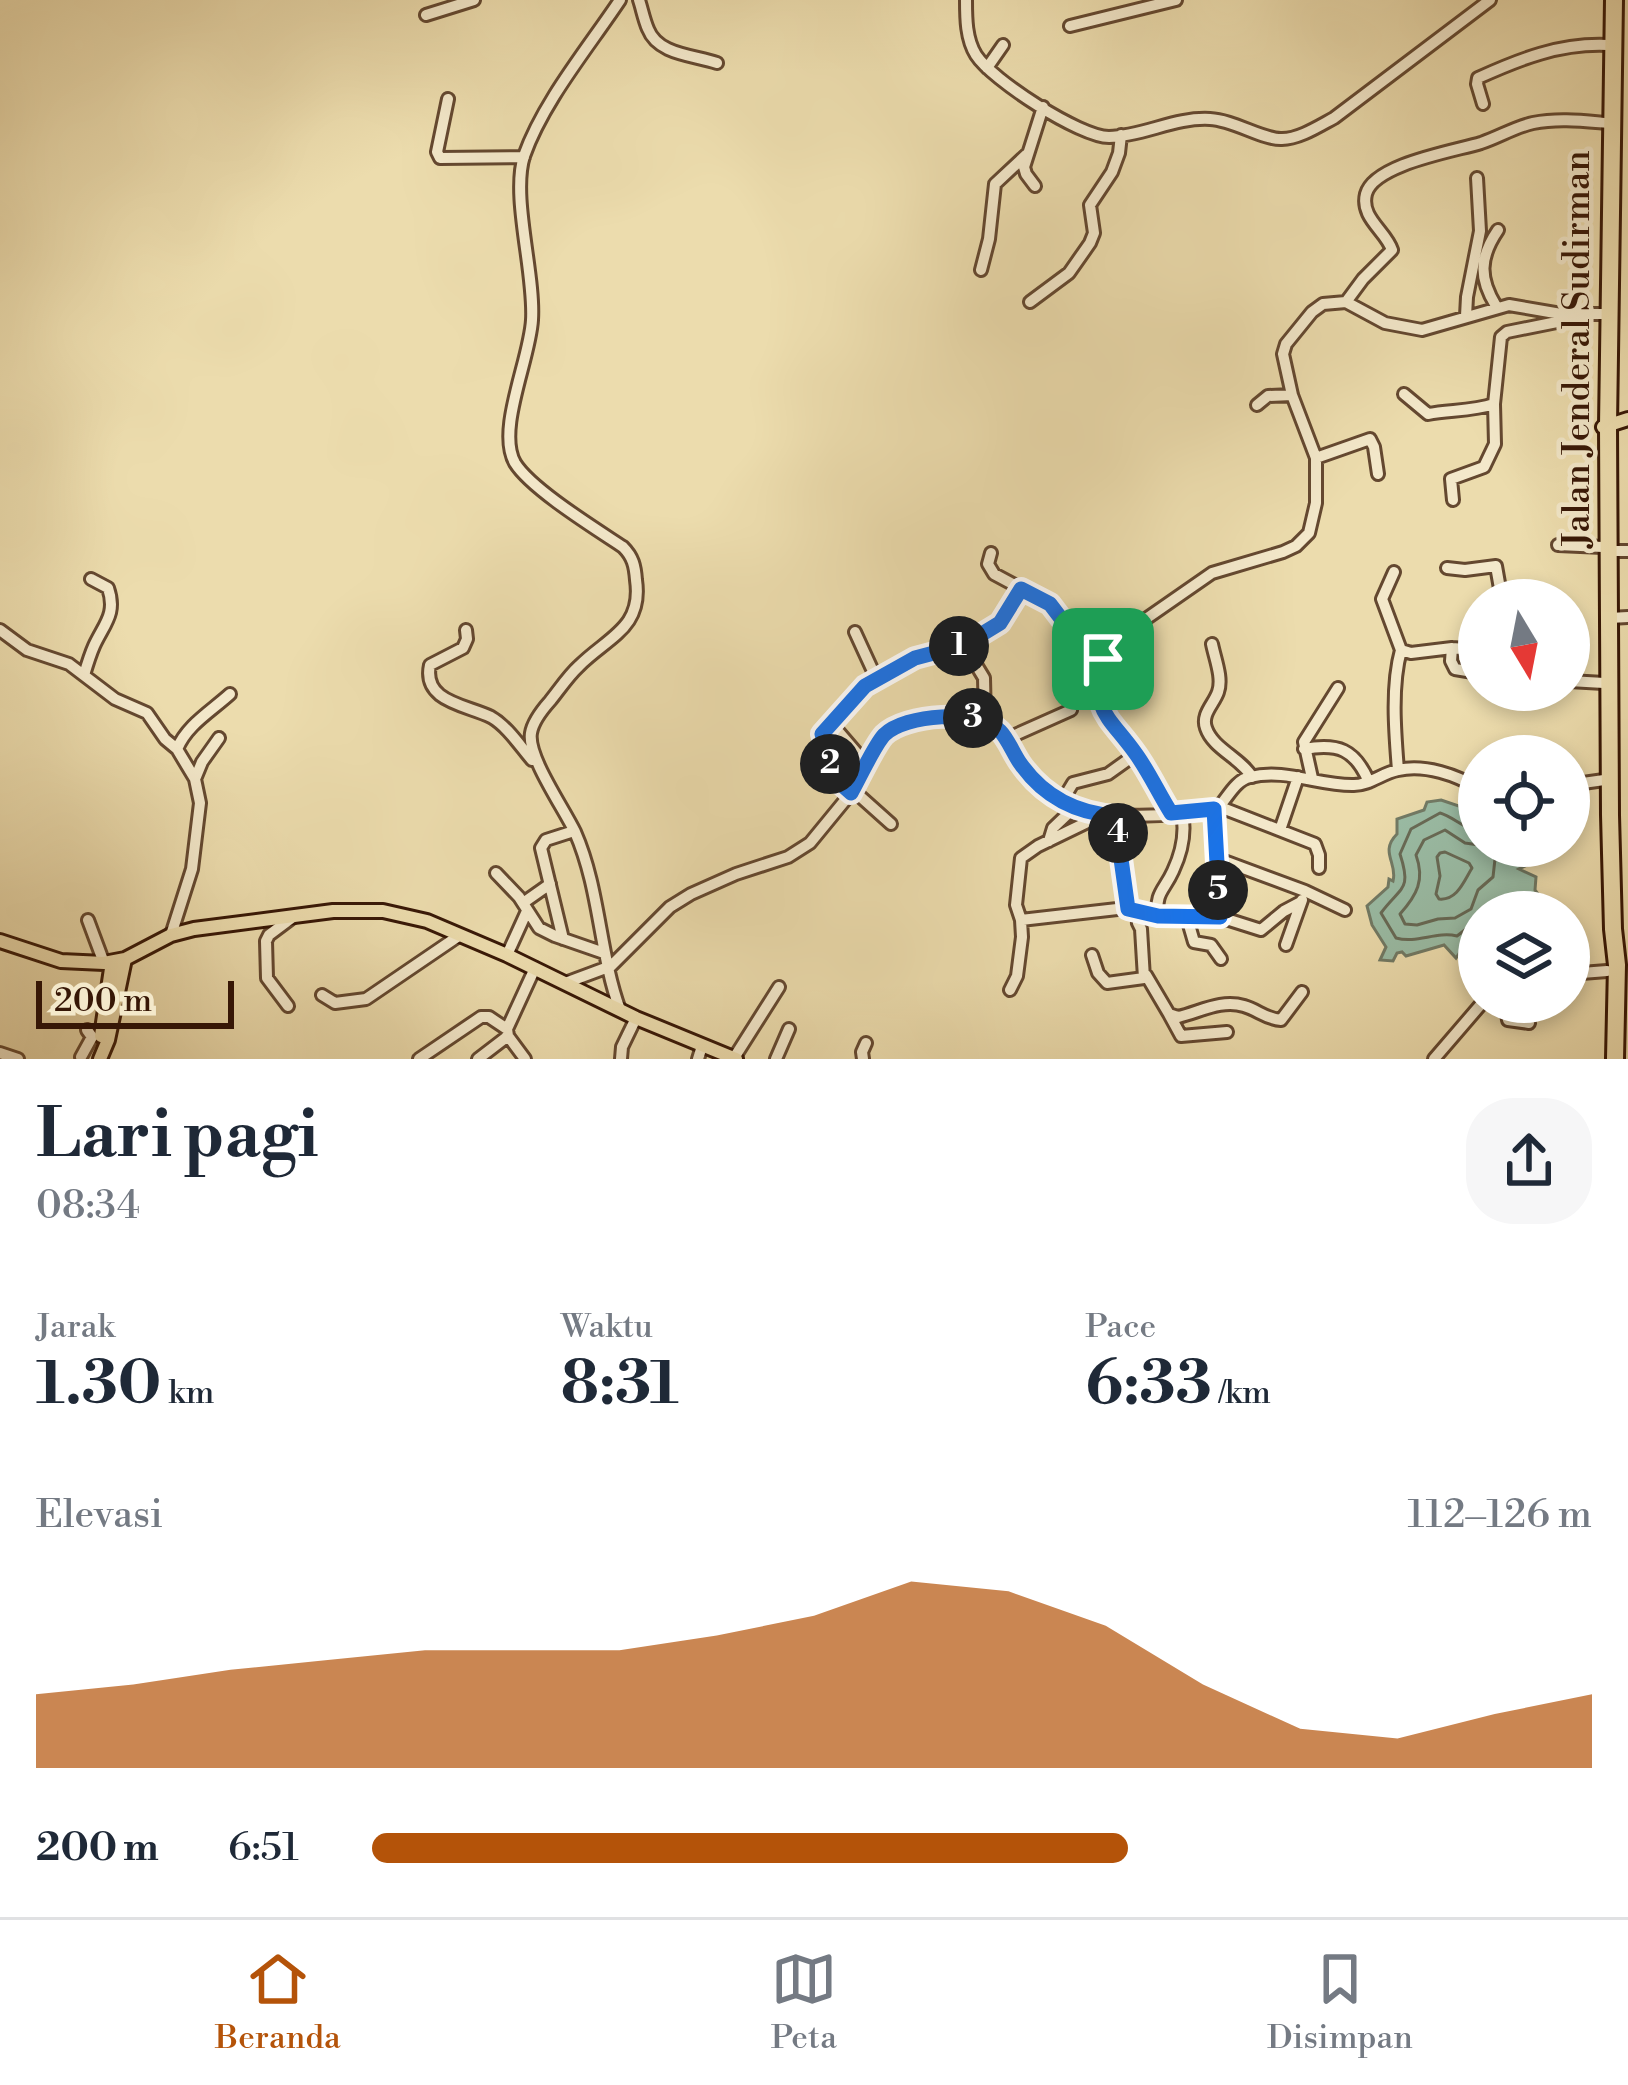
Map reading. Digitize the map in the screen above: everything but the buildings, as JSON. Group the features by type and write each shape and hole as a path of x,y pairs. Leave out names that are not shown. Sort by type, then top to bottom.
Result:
{"highway":[{"name":"Jalan Jenderal Sudirman","path":"1606,327 1620,185 1616,127 1621,97 1611,0"},
{"name":"Jalan Jenderal Sudirman","path":"1610,928 1619,813 1619,617 1606,428 1616,51"},
{"name":"Jalan Jenderal Sudirman","path":"1611,542 1604,780 1610,928 1621,1023 1612,1059"},
{"name":"Jalan Jenderal Sudirman","path":"1612,1059 1617,965"}],"main road":[{"path":"1606,428 1628,421"},
{"path":"0,941 61,961 114,961 171,935 222,925 351,910 383,911 428,922 568,982 700,1053 735,1059"},
{"path":"90,1058 101,1035 114,961"}],"street":[{"path":"426,15 474,0"},
{"path":"536,765 530,734 534,722 579,666 630,621 638,600 628,552 518,467 511,452 510,422 533,316 520,189 524,157 546,112 620,0"},
{"path":"639,0 657,43 717,63"},
{"path":"966,0 970,42 986,68 1006,85 1091,133 1120,135 1184,120 1214,119 1277,139 1334,118 1488,1"},
{"path":"1070,26 1176,0"},
{"path":"986,68 1003,45"},
{"path":"1484,104 1478,78 1540,52 1576,46 1616,51"},
{"path":"448,99 437,152 440,158 524,157"},
{"path":"1035,186 1024,170 1042,107"},
{"path":"1346,302 1392,250 1368,214 1366,194 1375,180 1412,162 1534,123 1556,120 1616,127"},
{"path":"1030,302 1069,273 1090,243 1094,233 1090,205 1112,172 1120,135"},
{"path":"981,269 994,184 1026,155"},
{"path":"1466,316 1480,231 1477,178"},
{"path":"1496,306 1485,287 1483,270 1489,243 1498,230"},
{"path":"1227,1032 1180,1036 1145,975 1142,928 1174,870 1184,839 1177,813 1104,716 1099,698 1103,659 1140,623 1216,570 1296,546 1309,533 1316,458 1292,395 1283,354 1286,344 1323,304 1346,302 1385,323 1414,330 1496,306 1520,305 1606,327"},
{"path":"1453,500 1451,479 1484,466 1493,451 1501,337 1557,322 1561,314"},
{"path":"1404,394 1428,414 1494,404"},
{"path":"1257,405 1273,395 1292,395"},
{"path":"1316,458 1370,439 1378,474"},
{"path":"1558,545 1611,542"},
{"path":"992,553 988,559 994,574 1050,604 1069,629 1103,659"},
{"path":"1447,568 1496,566 1498,579"},
{"path":"1394,572 1382,599 1402,650 1394,725 1398,770"},
{"path":"84,675 112,607 108,588 91,578"},
{"path":"891,824 833,777 822,736 861,689 915,658 964,645 1000,623 1021,589"},
{"path":"0,630 26,650 59,659 115,699 147,713 195,779 200,797 192,868 171,935"},
{"path":"466,630 463,649 430,664 430,683 456,705 492,718 547,777 585,858 606,968 620,1010"},
{"path":"855,632 877,680"},
{"path":"1212,644 1220,685 1205,726 1252,777"},
{"path":"964,645 984,678 986,722"},
{"path":"1451,648 1451,662 1458,670"},
{"path":"1402,650 1458,648"},
{"path":"1590,682 1604,682"},
{"path":"1280,830 1305,778 1304,742 1338,688"},
{"path":"177,749 188,727 230,694"},
{"path":"1006,739 1071,710"},
{"path":"568,982 618,960 670,907 691,894 810,843 852,792 880,739 892,729 929,718 955,717 998,729 1035,782 1074,808 1108,816 1217,808 1315,844 1319,868"},
{"path":"831,723 867,765"},
{"path":"195,779 219,738"},
{"path":"1304,748 1339,748 1357,759 1369,782"},
{"path":"1061,802 1072,783 1108,774 1136,754"},
{"path":"1220,917 1217,808 1242,780 1305,778 1355,785 1398,770 1458,776"},
{"path":"1590,782 1604,780"},
{"path":"1049,841 1053,828 1074,808"},
{"path":"1010,990 1017,976 1022,920 1016,905 1019,862 1025,853 1108,816"},
{"path":"1108,816 1128,909"},
{"path":"562,939 541,845 574,831"},
{"path":"1216,858 1345,910"},
{"path":"496,873 539,928 604,953"},
{"path":"507,955 525,907 550,884"},
{"path":"1022,920 1128,909 1148,918 1220,917 1263,930 1303,896"},
{"path":"1286,945 1303,896"},
{"path":"288,1006 267,977 266,950 269,935 292,917"},
{"path":"1187,918 1194,942 1211,945 1221,959"},
{"path":"88,920 114,961"},
{"path":"322,995 335,1003 366,999 460,935"},
{"path":"1092,955 1107,983 1145,975"},
{"path":"478,1059 507,1032 536,968"},
{"path":"735,1059 778,987"},
{"path":"1169,1014 1178,1017 1204,1007 1238,1005 1281,1020 1302,992"},
{"path":"419,1059 481,1017 489,1017 507,1032 525,1059"},
{"path":"621,1059 636,1018"},
{"path":"1434,1059 1466,1023"},
{"path":"776,1059 789,1029"},
{"path":"65,1059 90,1058 92,1036 87,1030"},
{"path":"862,1059 866,1043"},
{"path":"0,1053 18,1059"}],"water":[{"path":"1441,800 1458,806 1458,867 1523,867 1519,869 1536,877 1536,891 1458,891 1456,958 1444,945 1406,956 1397,953 1393,961 1380,960 1386,947 1367,906 1388,887 1389,879 1393,881 1389,846 1397,834 1397,819 1424,810 1427,802"}],"route":[{"path":"1021,589 1050,604 1069,629 1103,659 1099,698 1104,716 1136,754 1171,813 1214,809 1220,917 1158,916 1128,909 1115,816 1061,802 1035,782 998,729 986,722 929,718 892,729 880,739 851,793 833,777 822,734 856,694 915,658 962,645 994,627 1021,589"}]}
